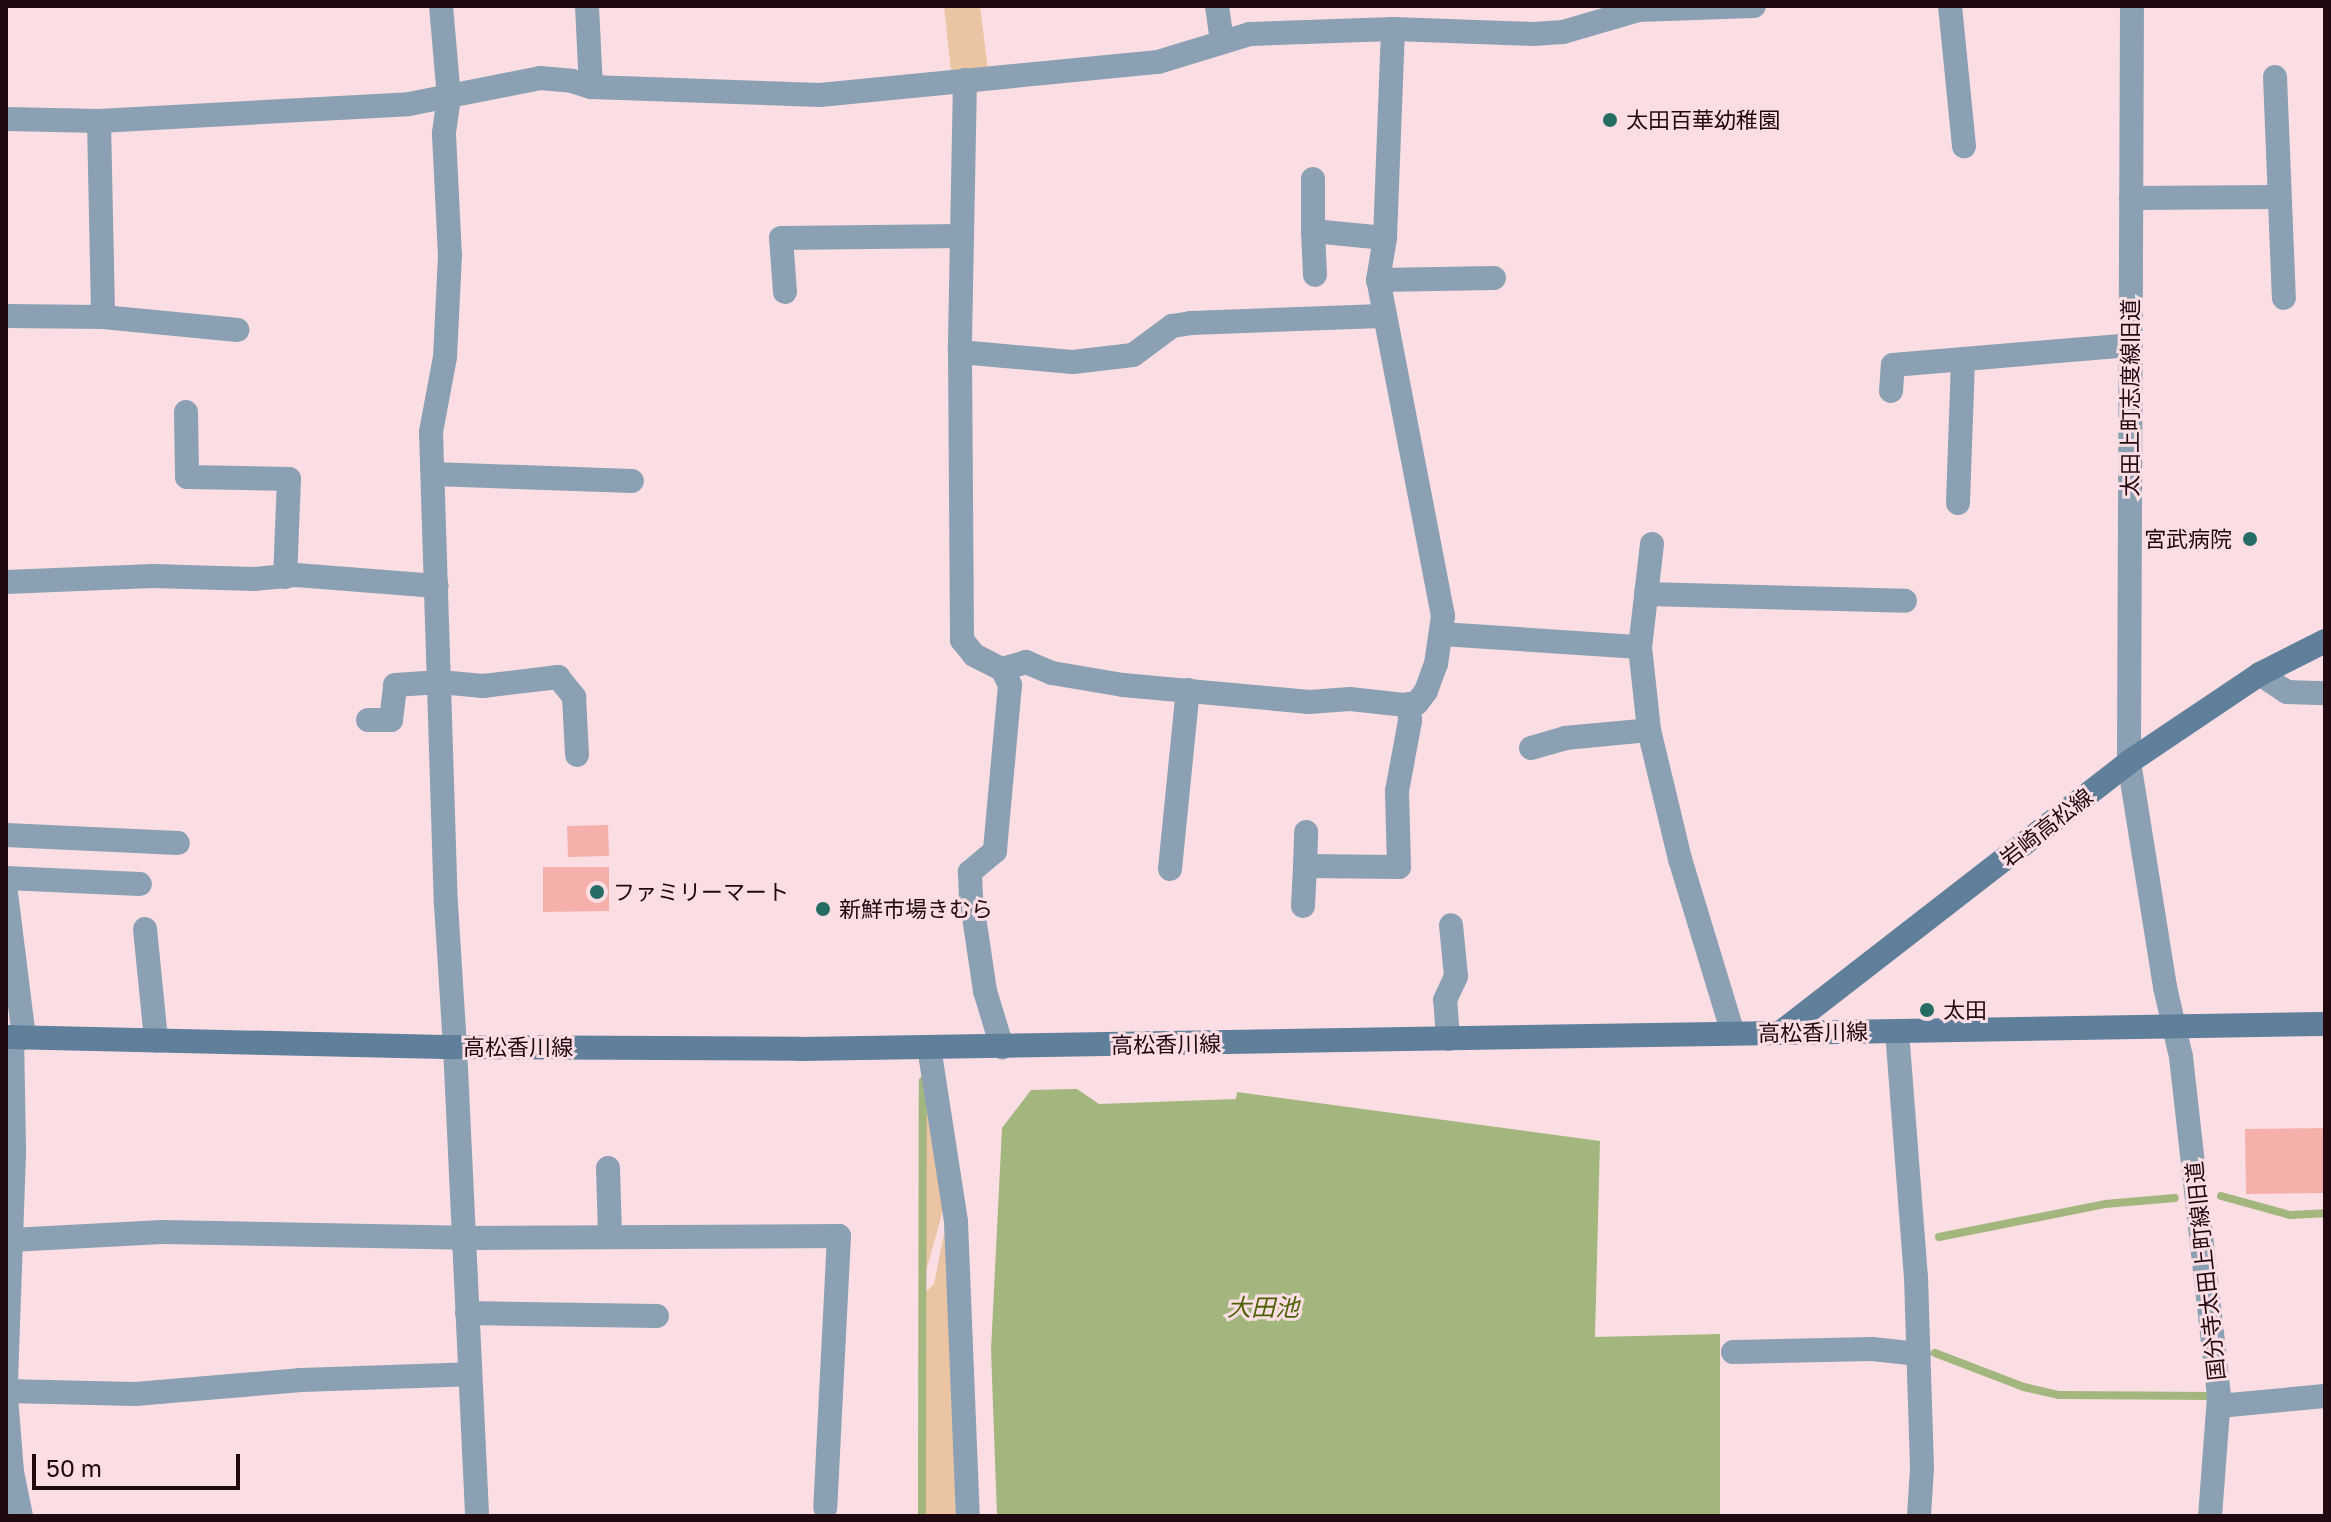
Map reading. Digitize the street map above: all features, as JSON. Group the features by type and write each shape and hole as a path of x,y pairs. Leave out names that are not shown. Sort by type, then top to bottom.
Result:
{"main road":[{"name":"岩崎高松線","path":"1780,1033 2129,762 2260,674 2325,641"},
{"name":"高松香川線","path":"14,1037 455,1047 1002,1047 2325,1024"}],"street":[{"path":"441,6 449,97 444,134 449,269 445,357 431,432 446,904 477,1516"},
{"path":"587,6 591,87"},
{"path":"1217,6 1222,41"},
{"path":"6,119 99,121 409,104 540,78 572,81 591,87 796,96 1158,62 1250,34 1400,21 1533,34 1563,32 1648,8 1750,6"},
{"path":"1950,6 1964,146"},
{"name":"太田上町志度線旧道","path":"2132,6 2129,762 2172,1027"},
{"path":"1002,669 1026,662 1052,673 1123,685 1309,702 1350,699 1409,704 1417,703 1426,691 1442,634 1443,616 1382,316 1378,280 1385,238 1400,21"},
{"path":"2275,77 2284,298"},
{"path":"965,80 960,352 962,640 974,655 1002,669 1010,685 995,851 970,872 985,991 1002,1047"},
{"path":"99,121 103,317"},
{"path":"1313,179 1315,275"},
{"path":"2131,198 2278,197"},
{"path":"1313,231 1385,238"},
{"path":"785,292 781,238 962,236"},
{"path":"1378,280 1494,278"},
{"path":"6,316 103,317 237,330"},
{"path":"960,352 1073,362 1133,355 1172,326 1191,323 1382,316"},
{"path":"1891,391 1893,365 2130,345"},
{"path":"1958,503 1963,359"},
{"path":"186,412 187,477 289,479 285,577"},
{"path":"433,474 632,481"},
{"path":"1652,544 1640,647 1649,730 1680,859 1733,1033"},
{"path":"6,582 153,576 285,577 437,586"},
{"path":"1646,594 1905,601"},
{"path":"1442,634 1640,647"},
{"path":"2260,674 2287,692 2325,693"},
{"path":"368,720 391,720 395,685 440,682 483,686 558,677 574,697 577,755"},
{"path":"1170,869 1188,690"},
{"path":"1305,866 1399,867 1397,791 1410,721 1409,704"},
{"path":"1531,748 1565,738 1649,730"},
{"path":"1303,906 1306,832"},
{"path":"6,835 178,843"},
{"path":"6,878 140,884"},
{"path":"6,893 14,1037 6,1382"},
{"path":"1448,1039 1445,1000 1456,976 1451,925"},
{"path":"145,929 156,1040"},
{"name":"国分寺太田上町線旧道","path":"2172,1027 2181,1057 2219,1398 2210,1516"},
{"path":"1897,1031 1906,1114 1919,1354 1922,1468 1919,1516"},
{"path":"929,1047 956,1222 968,1516"},
{"path":"608,1168 610,1237"},
{"path":"11,1240 162,1232 463,1238 839,1236 825,1508"},
{"path":"467,1313 657,1316"},
{"path":"1733,1352 1872,1349 1919,1354"},
{"path":"21,1516 12,1472 6,1394 135,1394 301,1380 469,1374"},
{"path":"2219,1398 2325,1396"}],"shaded area":[{"path":"944,6 980,6 989,78 952,80"},
{"path":"925,1081 945,1203 923,1282"},
{"path":"947,1218 957,1516 925,1516 922,1296 934,1284"}],"water":[{"name":"大田池","path":"1077,1089 1099,1104 1236,1099 1237,1092 1600,1141 1595,1337 1720,1334 1720,1516 997,1516 991,1350 1002,1128 1031,1090"}],"building":[{"path":"608,825 609,856 568,857 567,826"},
{"path":"543,867 609,867 609,911 543,912"},
{"path":"2325,1128 2325,1193 2246,1194 2245,1129"}],"waterway":[{"path":"922,1516 923,1081"},
{"path":"2221,1196 2290,1215 2325,1213"},
{"path":"1939,1237 2105,1204 2175,1198"},
{"path":"1935,1353 2024,1387 2058,1395 2217,1396"}],"place":[{"name":"太田百華幼稚園","path":"1610,120"},
{"name":"宮武病院","path":"2250,539"},
{"name":"ファミリーマート","path":"597,892"},
{"name":"新鮮市場きむら","path":"823,909"},
{"name":"太田","path":"1927,1010"}]}
